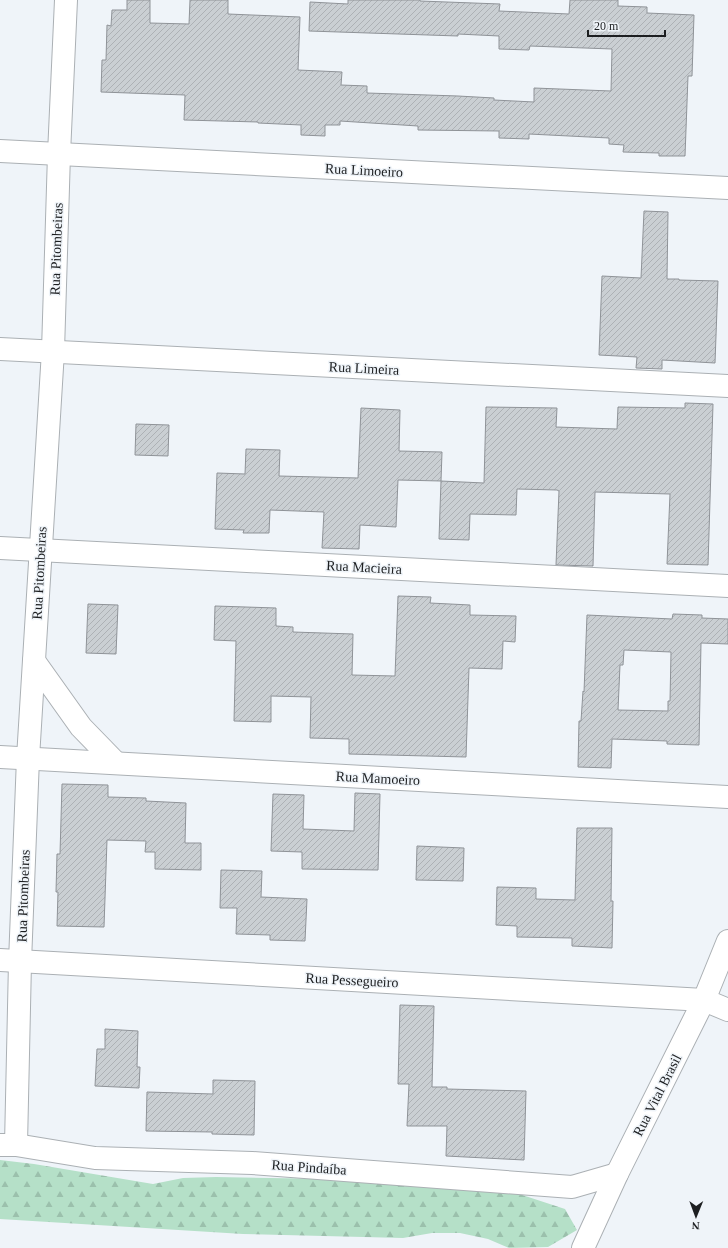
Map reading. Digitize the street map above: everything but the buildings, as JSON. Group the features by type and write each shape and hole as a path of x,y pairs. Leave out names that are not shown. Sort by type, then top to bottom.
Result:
{"street":[{"name":"Rua Pitombeiras","path":"8,1145 10,961 28,758 53,351 59,154 66,0"},
{"name":"Rua Limoeiro","path":"0,151 728,188"},
{"name":"Rua Limeira","path":"0,349 728,386"},
{"name":"Rua Macieira","path":"0,548 728,586"},
{"path":"34,660 81,727 116,763"},
{"name":"Rua Mamoeiro","path":"0,756 728,796"},
{"name":"Rua Vital Brasil","path":"583,1248 617,1174 704,1000 728,941"},
{"name":"Rua Pessegueiro","path":"10,961 704,1000 728,1010"},
{"name":"Rua Pindaíba","path":"8,1145 95,1158 252,1163 572,1187 617,1174"}],"green space":[{"path":"0,1160 34,1164 153,1184 183,1178 216,1177 395,1180 510,1191 565,1209 577,1230 548,1247 509,1248 488,1239 460,1233 432,1233 403,1238 243,1234 0,1219"}]}
